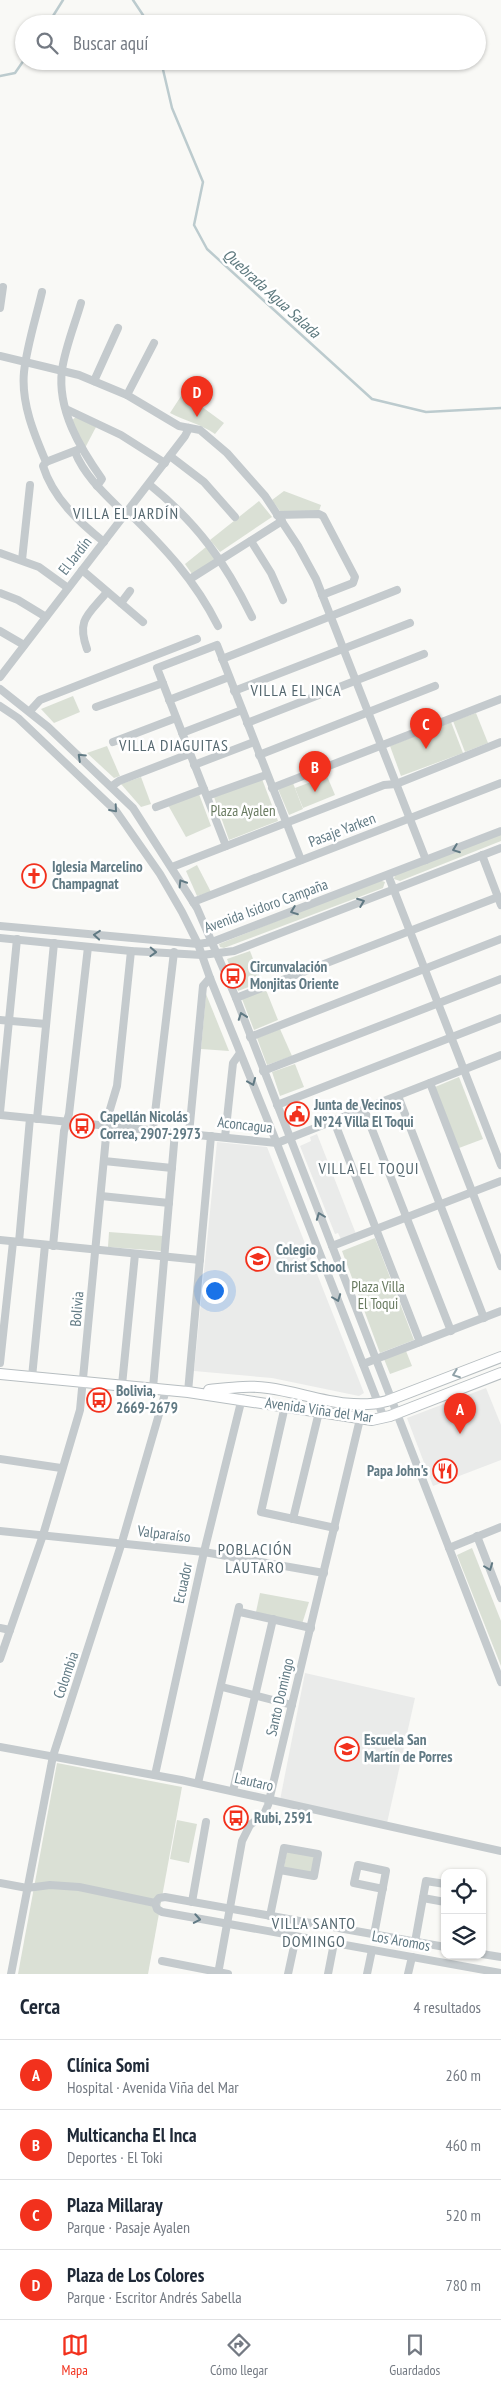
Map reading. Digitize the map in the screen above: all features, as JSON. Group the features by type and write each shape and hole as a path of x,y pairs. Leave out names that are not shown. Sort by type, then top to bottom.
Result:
{"main road":[{"name":"Avenida Viña del Mar","path":"188,1392 239,1387 269,1388 351,1404 378,1403 501,1357"},
{"name":"Avenida Viña del Mar","path":"0,1374 242,1398 360,1419 384,1418 501,1373"},
{"path":"239,1387 236,1394 242,1398"}],"street":[{"path":"0,308 3,287"},
{"path":"42,292 24,373 27,409 35,437 46,462"},
{"path":"81,303 62,369 66,409 78,449 79,462 97,486 158,540 195,584 218,626"},
{"path":"94,381 118,328"},
{"path":"127,396 154,344"},
{"path":"0,356 62,369 127,396 179,426 200,430 227,453 257,486 280,518 316,579 426,860"},
{"path":"66,409 121,435 165,463"},
{"name":"El Jardín","path":"0,677 150,485 189,428"},
{"path":"78,449 46,462 43,466 45,474 57,495 87,528 104,542"},
{"path":"170,456 204,482 235,517"},
{"path":"22,560 30,485"},
{"path":"150,485 175,505 202,535 219,561 225,564 252,617"},
{"path":"190,579 251,541 280,518 319,514 323,516 356,577 353,583 322,595"},
{"path":"251,541 271,573 283,600"},
{"path":"0,553 39,567 68,588"},
{"path":"82,570 143,622"},
{"path":"222,659 397,590"},
{"path":"121,603 130,591"},
{"path":"87,649 81,632 81,625 107,592"},
{"path":"0,593 18,600 46,618"},
{"path":"234,691 410,622"},
{"path":"0,631 24,645"},
{"path":"30,711 40,700 49,696 197,639"},
{"path":"226,846 157,668 217,645 266,775 301,860"},
{"path":"247,724 424,654"},
{"path":"169,700 229,677"},
{"path":"96,707 163,683"},
{"path":"259,755 435,686"},
{"path":"0,689 30,711 134,808 193,902 236,998 500,1679"},
{"path":"272,788 501,699"},
{"path":"0,706 18,718 116,811 160,874 198,944 384,1418"},
{"path":"182,733 242,710"},
{"path":"113,742 176,718"},
{"path":"194,765 254,742"},
{"path":"172,867 389,784 396,784 501,742"},
{"path":"112,786 119,781 189,754"},
{"path":"156,807 266,775"},
{"name":"Pasaje Yarken","path":"193,902 501,783"},
{"name":"Avenida Isidoro Campaña","path":"0,926 198,944 212,942 501,832"},
{"name":"Avenida Isidoro Campaña","path":"0,938 130,951 202,955 234,950 501,848"},
{"path":"236,998 409,931 499,901 482,855"},
{"path":"388,875 501,1165"},
{"path":"0,1113 17,939"},
{"path":"250,1037 501,939"},
{"path":"0,1363 46,1024 54,943"},
{"path":"32,1377 64,1131 69,1114 88,947"},
{"name":"Bolivia","path":"0,1659 43,1534 61,1468 80,1410 108,1116 117,1086 130,951"},
{"path":"154,1130 174,952"},
{"path":"189,1134 203,986 210,978"},
{"path":"264,1071 501,979"},
{"path":"277,1104 501,1018"},
{"path":"0,1020 46,1024"},
{"path":"226,1137 233,1066 240,1053"},
{"name":"Aconcagua","path":"0,1113 67,1122 277,1143 464,1070 500,1058"},
{"path":"430,1083 501,1266"},
{"path":"398,1096 484,1318"},
{"path":"364,1109 451,1331"},
{"path":"334,1121 420,1342"},
{"path":"153,1388 175,1132"},
{"path":"188,1392 211,1136"},
{"path":"104,1161 172,1168"},
{"path":"332,1246 501,1181"},
{"path":"101,1196 169,1203"},
{"path":"0,1240 200,1260"},
{"path":"122,1385 135,1254"},
{"path":"363,1364 501,1311"},
{"name":"Colombia","path":"12,1974 53,1756 122,1542 166,1390"},
{"name":"Ecuador","path":"155,1775 204,1552 242,1398"},
{"path":"285,1406 261,1512 335,1528"},
{"path":"294,1519 319,1412"},
{"name":"Santo Domingo","path":"219,1973 242,1841 250,1825 265,1812 270,1800 360,1419"},
{"path":"0,1459 61,1468"},
{"path":"449,1548 501,1527"},
{"name":"Valparaíso","path":"0,1530 204,1552 324,1572"},
{"path":"477,1536 501,1598"},
{"path":"198,1783 239,1610 311,1628"},
{"path":"233,1791 273,1619"},
{"path":"0,1628 10,1630"},
{"path":"222,1687 292,1705"},
{"name":"Lautaro","path":"0,1747 198,1783 501,1851"},
{"path":"192,1902 206,1822"},
{"path":"270,1916 284,1848 318,1854 314,1876 280,1870"},
{"path":"374,1935 383,1888 386,1870 358,1865 354,1884 383,1888"},
{"path":"415,1942 426,1880 441,1883"},
{"name":"Los Aromos","path":"0,1883 27,1888 50,1885 79,1887 155,1903"},
{"name":"Los Aromos","path":"155,1903 161,1897 441,1946"},
{"path":"423,1898 441,1901"},
{"name":"Los Aromos","path":"155,1903 157,1909 162,1912 501,1973"},
{"path":"288,1974 296,1937"},
{"path":"328,1974 334,1943"},
{"path":"367,1974 372,1950"},
{"path":"486,1954 501,1956"},
{"path":"408,1974 412,1957"},
{"path":"162,1961 228,1974"},
{"path":"447,1974 449,1964"}],"shaded area":[{"path":"317,1134 356,1234 341,1239 338,1233 335,1234 300,1146 311,1141 310,1137"},
{"name":"Colegio Christ School","path":"217,1142 267,1147 364,1393 359,1396 272,1378 194,1371"},
{"path":"486,1388 501,1425 501,1460 433,1486 407,1418"},
{"name":"Escuela San Martín de Porres","path":"305,1673 415,1698 387,1823 280,1800"}],"green space":[{"path":"183,393 224,423 215,434 170,413"},
{"path":"76,417 96,427 85,448 72,420"},
{"path":"284,491 321,505 319,511 280,511 272,500"},
{"path":"259,501 272,517 220,552 210,540"},
{"path":"206,547 216,559 192,574 185,564"},
{"path":"73,696 80,712 54,723 41,709"},
{"path":"476,713 488,743 465,752 453,721"},
{"path":"451,722 463,753 401,776 390,746"},
{"path":"107,746 120,776 114,778 87,753"},
{"path":"327,776 335,795 303,808 295,788"},
{"path":"141,777 151,804 141,807 121,784"},
{"name":"Plaza Ayalen","path":"262,779 278,821 229,840 214,797"},
{"path":"293,783 303,809 289,815 278,789"},
{"path":"199,794 211,826 186,837 168,805"},
{"path":"501,834 501,841 400,881 394,879 395,875"},
{"path":"197,865 211,892 197,896 186,871"},
{"path":"379,880 385,882 383,888 224,948 220,947 219,944"},
{"path":"250,951 262,982 238,991 227,959"},
{"path":"266,990 278,1020 254,1030 242,999"},
{"path":"206,994 229,1051 201,1049"},
{"path":"280,1029 292,1056 267,1065 257,1038"},
{"path":"295,1064 304,1087 280,1096 272,1072"},
{"path":"459,1077 483,1139 459,1148 435,1087"},
{"path":"109,1232 163,1236 162,1251 108,1247"},
{"name":"Plaza Villa El Toqui","path":"375,1238 414,1340 380,1353 342,1251"},
{"path":"406,1351 412,1366 390,1374 384,1359"},
{"path":"472,1548 501,1621 501,1666 457,1555"},
{"path":"260,1593 309,1602 302,1624 256,1612"},
{"path":"57,1763 182,1787 148,1974 18,1974"},
{"path":"177,1820 197,1824 189,1863 170,1859"},
{"path":"287,1851 315,1857 312,1873 284,1867"}],"waterway":[{"name":"Quebrada Agua Salada","path":"54,15 63,0"},
{"name":"Quebrada Agua Salada","path":"133,0 143,15"},
{"name":"Quebrada Agua Salada","path":"0,76 15,73 17,70"},
{"name":"Quebrada Agua Salada","path":"163,70 172,108 203,182 194,225 207,249 372,399 426,412 501,408"}],"place":[{"name":"Plaza de Los Colores","path":"197,417"},
{"name":"Plaza Millaray","path":"426,749"},
{"name":"Multicancha El Inca","path":"315,792"},
{"name":"Iglesia Marcelino Champagnat","path":"34,876"},
{"name":"Circunvalación Monjitas Oriente","path":"233,976"},
{"name":"Junta de Vecinos N°24 Villa El Toqui","path":"297,1114"},
{"name":"Capellán Nicolás Correa, 2907-2973","path":"82,1126"},
{"name":"Colegio Christ School","path":"258,1259"},
{"name":"Bolivia, 2669-2679","path":"99,1400"},
{"name":"Clínica Somi","path":"460,1434"},
{"name":"Papa John's","path":"445,1471"},
{"name":"Escuela San Martín de Porres","path":"347,1749"},
{"name":"Rubi, 2591","path":"236,1818"}],"district":[{"name":"VILLA EL JARDÍN","path":"126,513"},
{"name":"VILLA EL INCA","path":"296,690"},
{"name":"VILLA DIAGUITAS","path":"174,745"},
{"name":"VILLA EL TOQUI","path":"369,1168"},
{"name":"POBLACIÓN LAUTARO","path":"255,1558"},
{"name":"VILLA SANTO DOMINGO","path":"314,1932"}]}
